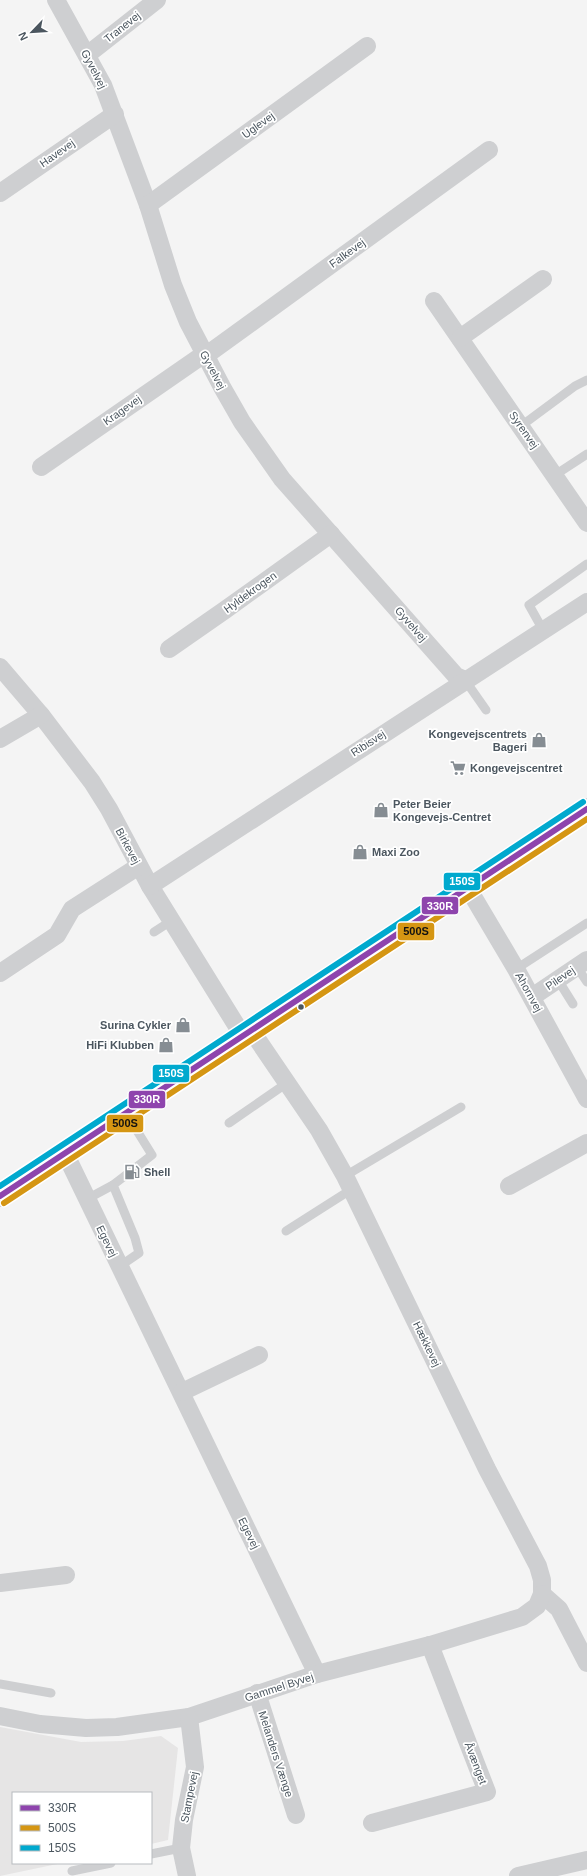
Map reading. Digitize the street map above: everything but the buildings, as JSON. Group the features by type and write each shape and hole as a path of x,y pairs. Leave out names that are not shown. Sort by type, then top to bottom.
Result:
{"main road":[{"path":"0,1196 587,809"}],"street":[{"name":"Gyvelvej","path":"56,0 103,85 148,205 173,285 188,322 232,405 282,479 456,676 465,680"},
{"name":"Tranevej","path":"87,55 157,0"},
{"name":"Uglevej","path":"148,205 368,46"},
{"name":"Havevej","path":"0,193 115,114"},
{"name":"Falkevej","path":"205,355 489,150"},
{"path":"460,338 543,279"},
{"name":"Syrenvej","path":"434,301 587,523"},
{"name":"Kragevej","path":"41,467 205,355"},
{"name":"Hyldekrogen","path":"169,649 331,534"},
{"name":"Ribisvej","path":"150,886 587,602"},
{"name":"Birkevej","path":"0,667 41,715 92,782 109,809 150,886 171,921 247,1033"},
{"path":"0,739 41,715"},
{"path":"0,973 57,936 72,909 139,866"},
{"name":"Ahornvej","path":"468,888 532,997 587,1099"},
{"name":"Pilevej","path":"532,997 582,963"},
{"name":"Hækkevej","path":"247,1033 287,1083 319,1130 349,1182 487,1469 538,1566 542,1580 542,1594"},
{"path":"509,1186 587,1143"},
{"name":"Egevej","path":"65,1153 182,1392 317,1674"},
{"path":"182,1392 259,1355"},
{"path":"0,1583 66,1575"},
{"path":"542,1594 559,1609 587,1663"},
{"name":"Gammel Byvej","path":"0,1716 40,1724 86,1728 117,1727 189,1717 317,1674 430,1645 522,1617 537,1606 542,1594"},
{"name":"Åvænget","path":"372,1823 487,1792 430,1645"},
{"name":"Melanders Vænge","path":"257,1693 296,1815"},
{"name":"Stampevej","path":"187,1876 181,1848 184,1820 195,1767 189,1717"},
{"path":"518,1876 587,1860"}],"lane":[{"path":"521,426 575,386 587,380"},
{"path":"555,475 587,454"},
{"path":"543,630 529,605 587,564"},
{"path":"465,680 486,710"},
{"path":"154,932 171,921"},
{"path":"516,969 587,923"},
{"path":"582,963 587,982"},
{"path":"558,980 573,1004"},
{"path":"229,1123 287,1083"},
{"path":"286,1231 349,1182 461,1108"},
{"path":"87,1199 113,1185 152,1155 126,1113"},
{"path":"113,1185 135,1238 139,1253 120,1266"},
{"path":"0,1684 51,1693"},
{"path":"152,1854 181,1848"},
{"path":"72,1871 106,1864"}],"shaded area":[{"path":"0,1727 81,1742 123,1741 161,1736 178,1748 168,1840 152,1844 152,1792 12,1792 12,1864 57,1864 0,1876"}],"transit line":[{"name":"150S","path":"0,1186 583,802"},
{"name":"330R","path":"0,1196 587,809"},
{"name":"500S","path":"4,1203 587,819"}],"place":[{"name":"Kongevejscentrets Bageri","path":"539,740"},
{"name":"Kongevejscentret","path":"458,768"},
{"name":"Peter Beier Kongevejs-Centret","path":"381,810"},
{"name":"Maxi Zoo","path":"360,852"},
{"name":"Surina Cykler","path":"183,1025"},
{"name":"HiFi Klubben","path":"166,1045"},
{"name":"Shell","path":"132,1172"}]}
